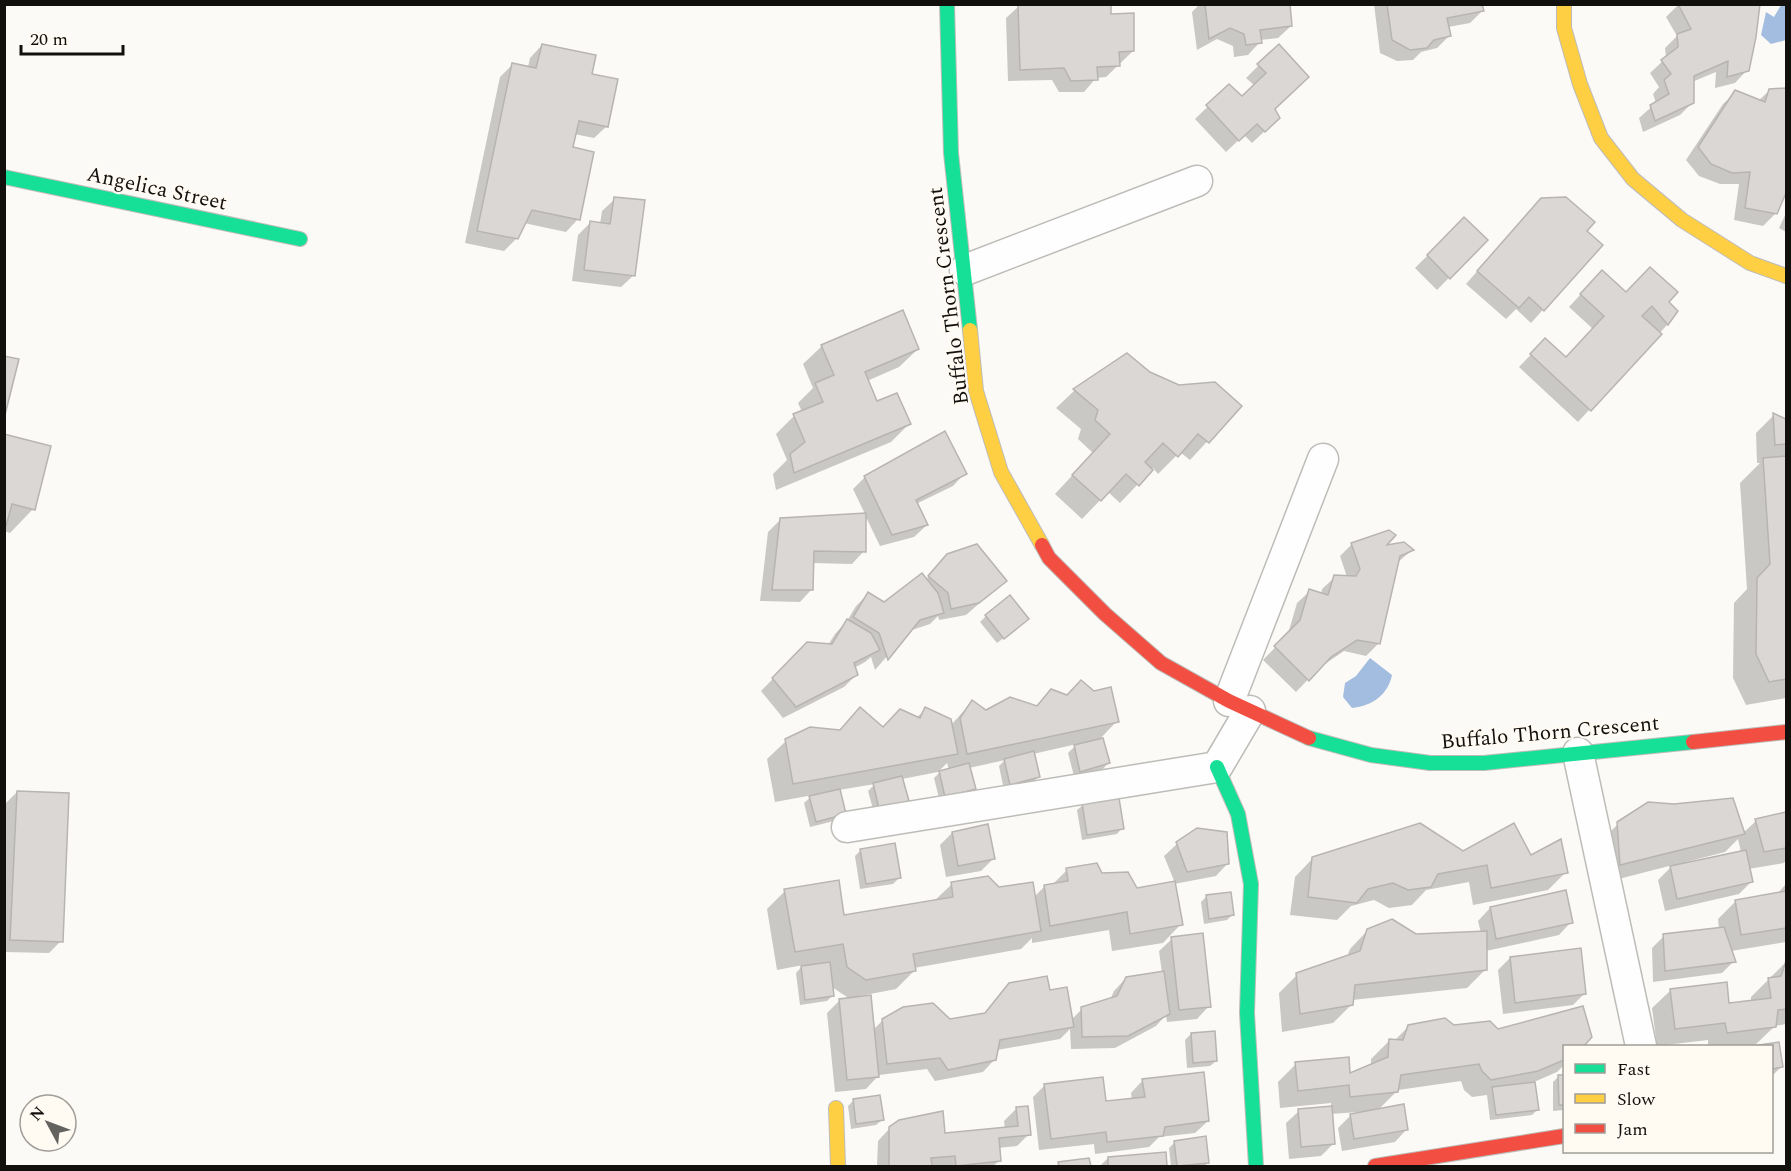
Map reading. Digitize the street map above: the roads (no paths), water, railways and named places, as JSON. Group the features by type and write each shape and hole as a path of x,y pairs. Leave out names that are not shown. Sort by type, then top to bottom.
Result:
{"street":[{"name":"Buffalo Thorn Crescent","path":"947,4 951,153 976,391 1001,472 1049,558 1105,614 1161,663 1240,706 1307,738 1371,755 1430,763 1484,763 1786,732"},
{"path":"1564,4 1564,28 1580,84 1601,138 1633,179 1682,219 1750,263 1786,276"},
{"name":"Angelica Street","path":"4,177 300,239"},
{"path":"965,270 1197,181"},
{"path":"1256,1167 1246,1013 1251,884 1238,814 1217,767 1240,706 1323,459"},
{"path":"1578,753 1641,1045"},
{"path":"847,827 1217,767"},
{"path":"836,1108 838,1167"},
{"path":"1375,1167 1563,1136"}],"water":[{"path":"1781,5 1786,5 1786,40 1771,44 1761,35 1766,12 1774,17"},
{"path":"1370,658 1392,675 1390,682 1378,698 1366,705 1352,708 1343,697 1345,683 1356,676"}]}
